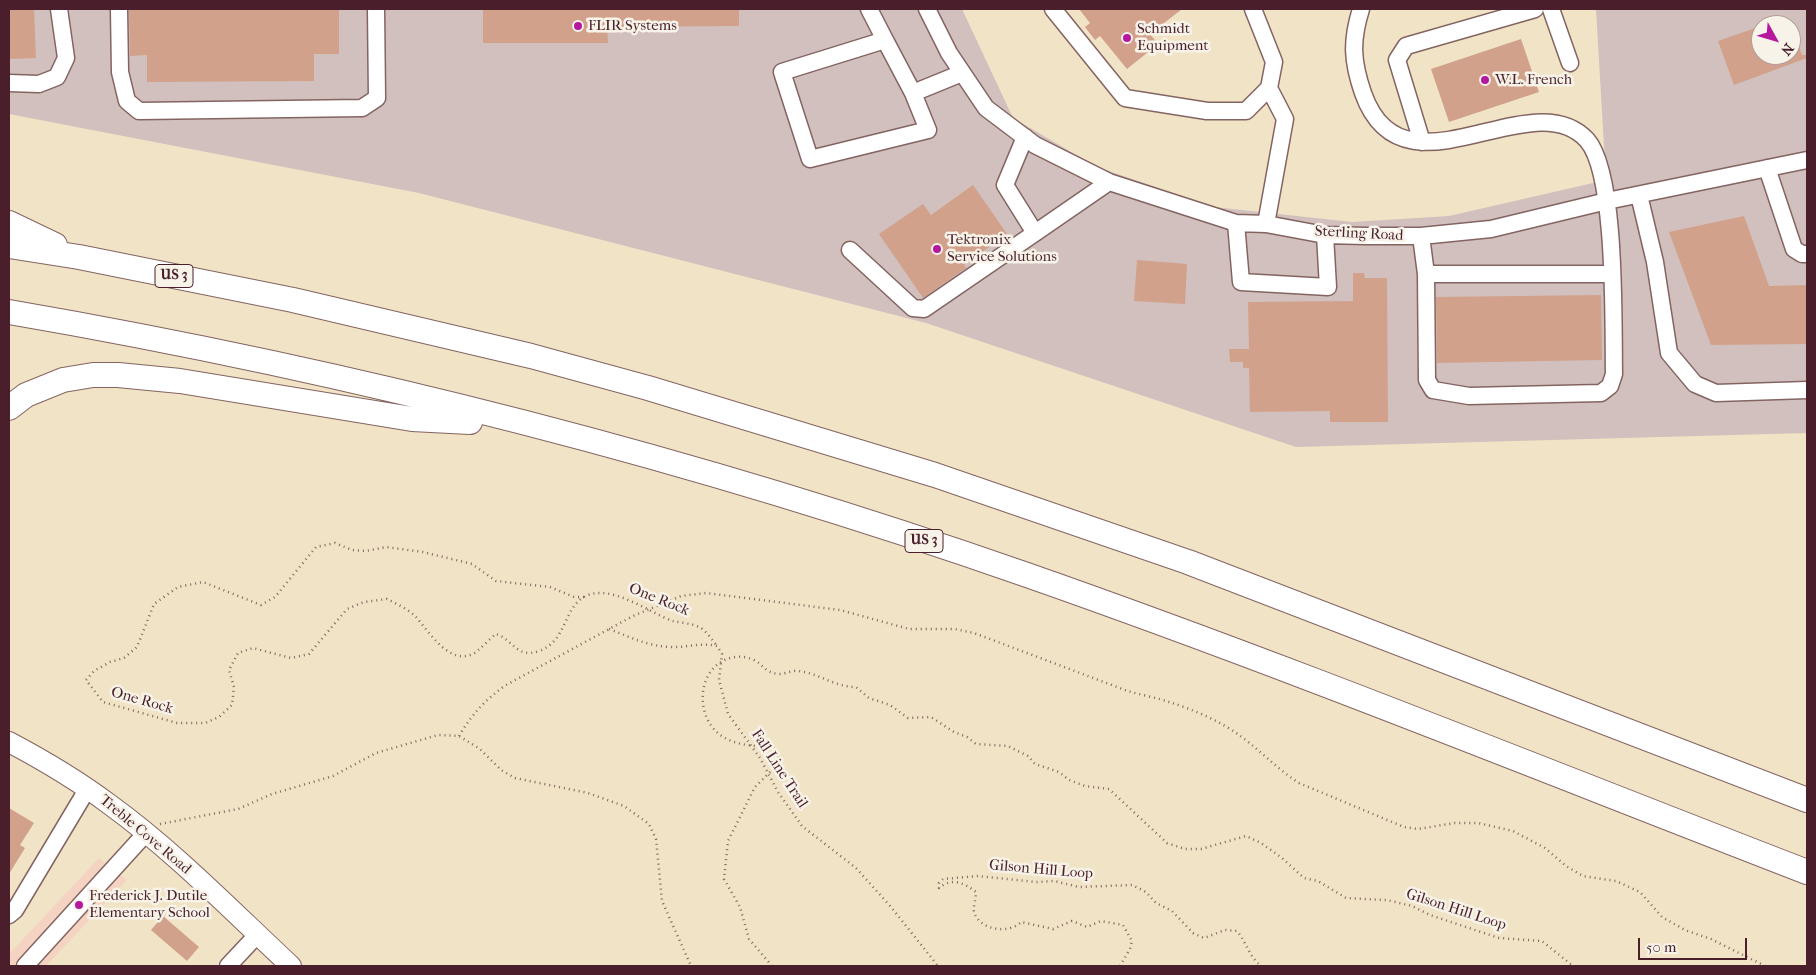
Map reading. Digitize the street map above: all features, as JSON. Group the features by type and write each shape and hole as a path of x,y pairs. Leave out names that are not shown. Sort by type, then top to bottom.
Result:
{"highway":[{"path":"9,223 79,257"},
{"name":"US 3","path":"9,246 79,257 293,300 531,356 648,388 935,475 1188,562 1807,800"},
{"name":"US 3","path":"9,312 130,333 285,366 525,424 756,487 1026,575 1211,642 1807,872"},
{"path":"9,408 26,395 63,380 93,375 118,375 190,382 412,419 525,424"}],"main road":[{"name":"Treble Cove Road","path":"9,742 88,788 143,831 291,966"}],"street":[{"path":"9,83 39,84 57,77 66,58 59,9"},
{"path":"119,9 120,72 127,101 139,111 362,108 377,98 376,9"},
{"path":"869,9 913,93 928,130 810,159 782,72 885,40"},
{"name":"Sterling Road","path":"927,9 949,53 986,108 1035,145 1109,182 1236,224 1266,224 1325,235 1421,236 1491,229 1607,201 1807,160"},
{"path":"1053,9 1125,98 1208,111 1246,111 1269,88 1274,62 1253,9"},
{"path":"1361,9 1354,30 1352,50 1358,78 1367,104 1378,121 1389,132 1415,141 1436,142 1526,124 1546,122 1577,132 1591,146 1596,156 1607,201 1612,274 1614,374 1610,386 1602,393 1468,396 1433,390 1427,380 1426,274 1421,236"},
{"path":"1422,142 1397,60 1406,46 1535,9"},
{"path":"1551,9 1570,63"},
{"path":"913,93 962,73"},
{"path":"1266,224 1285,119 1269,88"},
{"path":"1025,137 1005,185 1035,233"},
{"path":"1767,168 1794,249 1802,254 1807,254"},
{"path":"850,250 913,308 924,309 1109,182"},
{"path":"1639,195 1655,262 1669,353 1695,384 1716,393 1807,390"},
{"path":"1236,224 1241,282 1328,287 1325,235"},
{"path":"1426,274 1612,274"},
{"path":"9,915 15,910 88,788"},
{"path":"26,966 143,831"},
{"path":"228,966 258,935"}],"path":[{"name":"One Rock","path":"584,596 555,642 538,651 524,652 513,648 506,637 496,634 482,644 475,653 463,656 452,655 428,632 415,616 387,598 364,602 347,609 309,654 291,658 253,648 238,653 228,670 234,687 232,705 219,717 205,724 178,722 103,702 86,680 94,671 124,658 137,647 154,604 178,588 202,582 262,605 275,597 316,547 335,543 352,550 366,551 386,547 423,552 472,564 496,581 550,587 574,596 616,594 638,606 650,608 673,621 699,627 717,646"},
{"path":"459,736 470,717 487,699 506,685 650,608 681,596 706,593 840,610 909,629 955,629 974,633 1147,698 1169,701 1217,722 1239,734 1283,773 1300,783 1404,827 1418,829 1455,823 1478,822 1513,830 1545,848 1566,866 1583,876 1616,881 1640,892 1662,917 1685,930 1711,939 1765,966"},
{"path":"609,629 648,645 672,647 705,643 717,646"},
{"name":"Fall Line Trail","path":"717,646 723,660 720,680 728,714 752,746 802,826 856,868 891,907 938,966"},
{"name":"Gilson Hill Loop","path":"723,660 734,656 755,660 764,670 780,674 797,670 820,677 841,687 856,687 869,698 890,705 908,718 931,717 954,732 967,736 976,744 1008,746 1028,756 1035,764 1059,772 1070,780 1086,786 1109,788 1167,843 1185,849 1201,849 1246,836 1261,843 1282,858 1304,878 1318,881 1346,898 1387,900 1412,906 1430,915 1498,938 1542,941 1573,966"},
{"path":"723,660 711,669 703,683 704,708 710,722 723,738 742,746 776,749 780,762 755,787 728,841 724,879 740,907 749,939 772,966"},
{"path":"143,831 238,809 272,794 332,776 376,753 438,735 459,736 480,749 500,770 515,778 588,793 624,806 649,824 656,839 662,901 691,966"},
{"name":"Gilson Hill Loop","path":"1120,966 1130,949 1132,941 1123,925 1101,921 1087,928 1070,921 1053,929 1022,922 1016,928 1007,931 989,927 974,912 976,892 961,882 946,883 939,888 939,883 943,878 978,876 1036,882 1054,881 1079,887 1132,885 1146,892 1156,903 1172,911 1193,933 1204,938 1228,929 1237,931 1244,940 1248,952 1261,966"}],"shaded area":[{"path":"9,9 962,9 1013,118 1097,167 1214,207 1352,222 1449,216 1606,180 1596,9 1807,9 1807,433 1296,447 926,323 419,193 9,114"},
{"name":"Frederick J. Dutile Elementary School","path":"99,858 127,880 46,966 9,966 9,954"}],"building":[{"path":"9,9 34,9 36,58 9,59"},
{"path":"129,9 339,9 339,54 314,54 314,81 147,82 147,55 130,56"},
{"name":"FLIR Systems","path":"483,9 739,9 739,26 607,27 608,43 483,43"},
{"name":"Schmidt Equipment","path":"1079,9 1182,9 1150,34 1158,44 1127,69 1100,36 1095,40 1085,27 1090,23"},
{"path":"1751,29 1751,65 1788,65 1734,85 1718,41"},
{"name":"W.L. French","path":"1521,39 1539,92 1449,122 1431,69"},
{"path":"1801,52 1802,55 1807,55 1807,58 1801,60"},
{"name":"Tektronix Service Solutions","path":"973,185 1007,234 964,265 966,268 923,298 879,234 923,204 931,215"},
{"path":"1744,216 1769,286 1807,285 1807,344 1711,345 1669,232"},
{"path":"1137,260 1187,264 1185,304 1134,301"},
{"path":"1353,273 1364,273 1365,278 1387,278 1388,422 1330,422 1330,411 1250,412 1249,368 1243,368 1243,362 1230,362 1229,349 1249,349 1248,302 1353,301"},
{"path":"1601,295 1602,360 1437,363 1436,297"},
{"path":"9,808 34,823 20,845 25,848 9,874"},
{"path":"163,916 199,947 187,961 151,930"}],"place":[{"name":"FLIR Systems","path":"578,26"},
{"name":"Schmidt Equipment","path":"1127,38"},
{"name":"W.L. French","path":"1485,80"},
{"name":"Tektronix Service Solutions","path":"937,249"},
{"name":"Frederick J. Dutile Elementary School","path":"79,905"}]}
